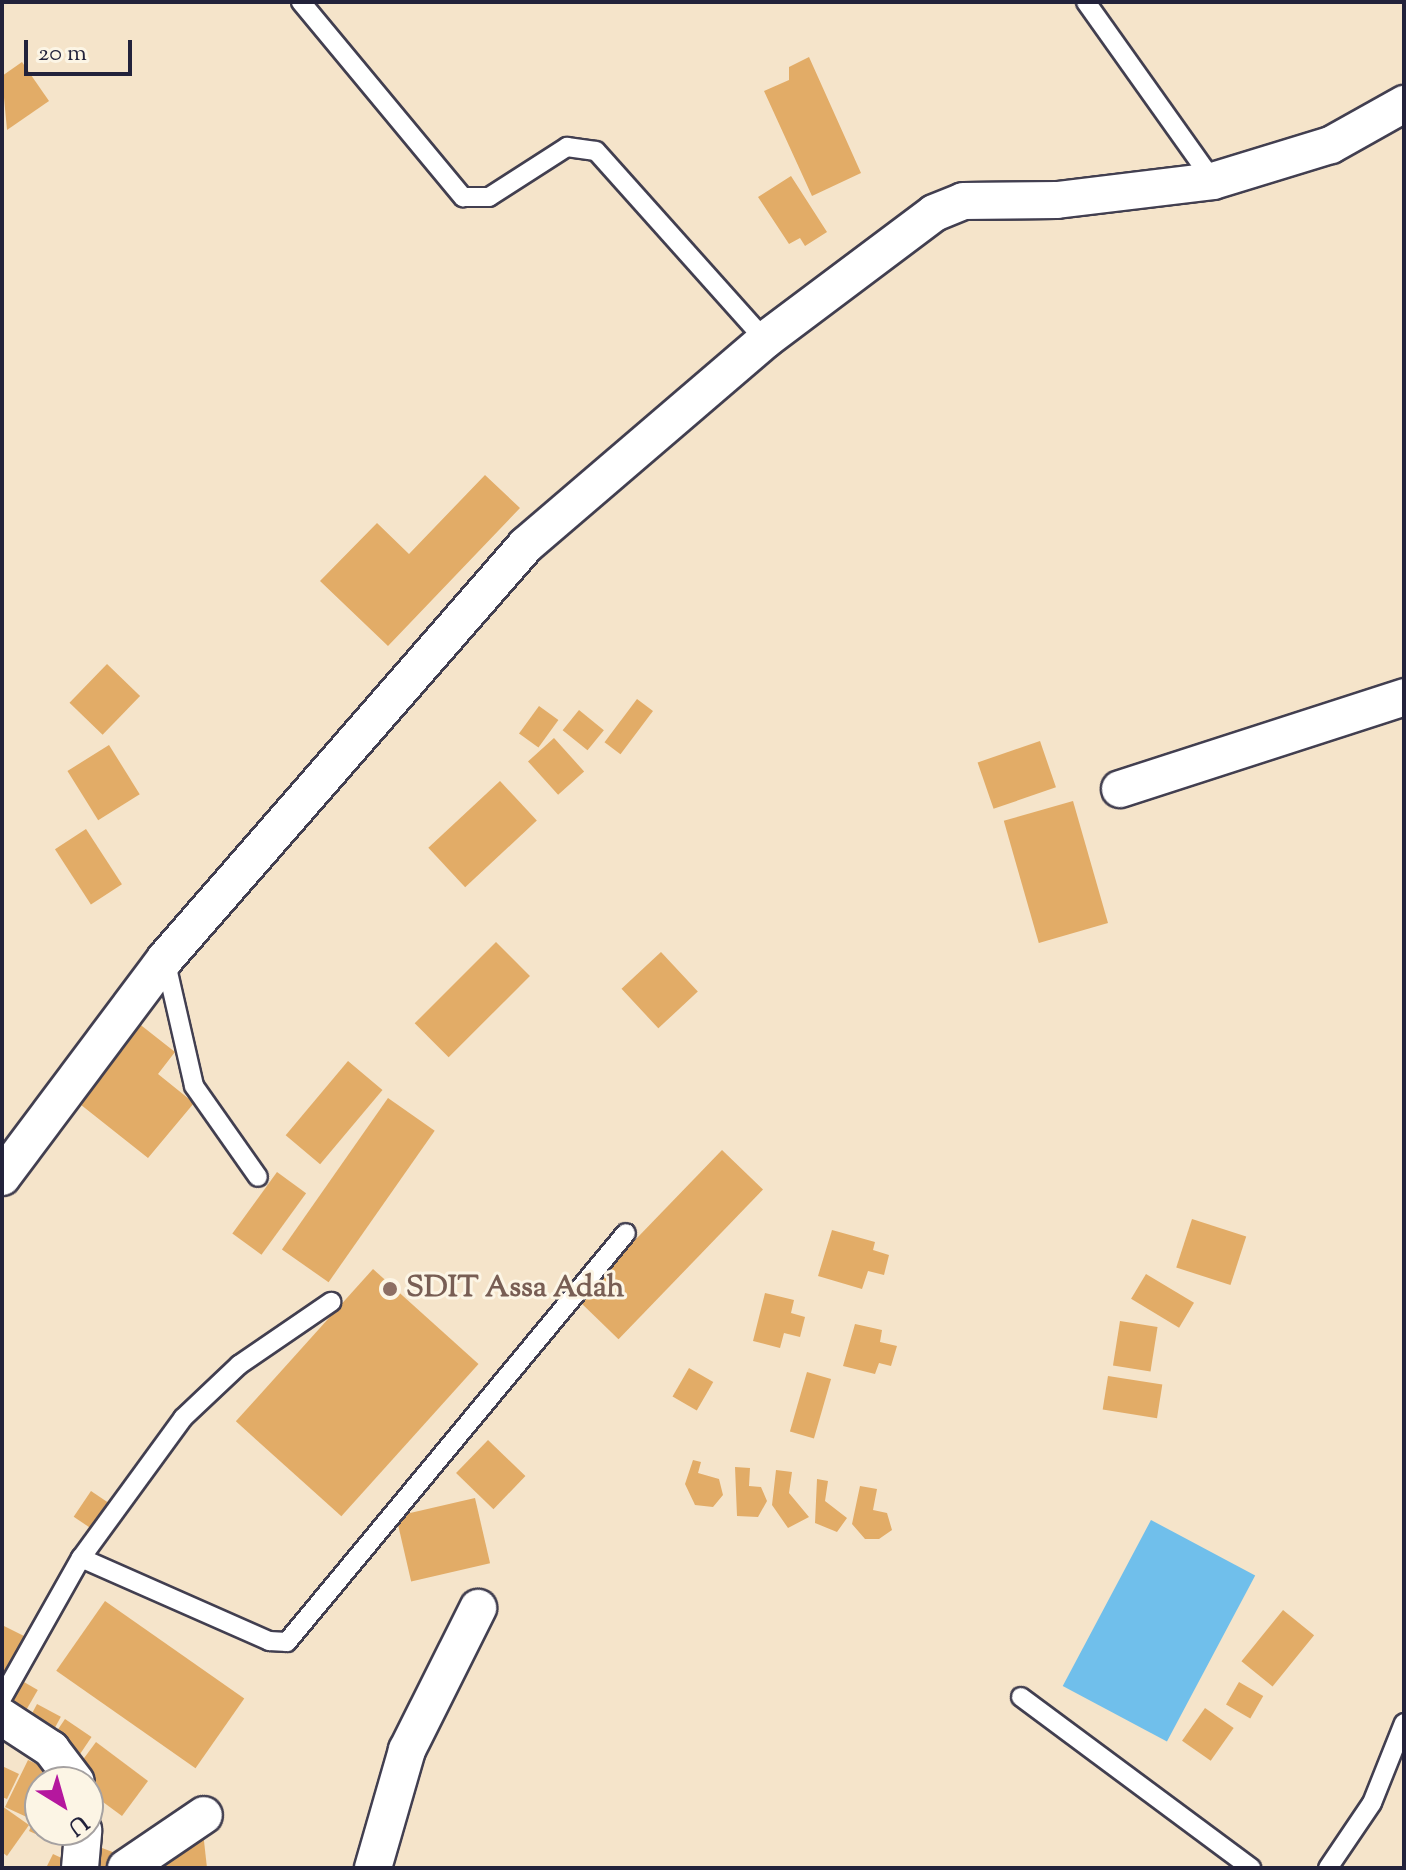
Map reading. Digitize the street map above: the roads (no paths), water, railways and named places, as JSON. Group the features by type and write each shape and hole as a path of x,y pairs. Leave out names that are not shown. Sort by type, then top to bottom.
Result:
{"street":[{"path":"2,1177 165,959 526,545 765,340 934,213 963,201 1057,200 1213,181 1331,145 1404,104"},
{"path":"1120,789 1404,697"},
{"path":"373,1868 407,1750 478,1608"},
{"path":"2,1717 51,1749 64,1766"},
{"path":"126,1868 204,1815"},
{"path":"80,1868 82,1846"}],"lane":[{"path":"301,2 463,197 489,197 567,147 596,151 765,340"},
{"path":"1086,2 1213,181"},
{"path":"165,959 194,1086 258,1177"},
{"path":"81,1558 269,1641 287,1642 626,1233"},
{"path":"2,1698 81,1558 211,1388 331,1302"},
{"path":"1021,1697 1251,1868"},
{"path":"1328,1868 1372,1803 1404,1723"}],"water":[{"path":"1151,1520 1255,1575 1167,1741 1063,1686"}],"place":[{"name":"SDIT Assa Adah","path":"390,1289"}]}
